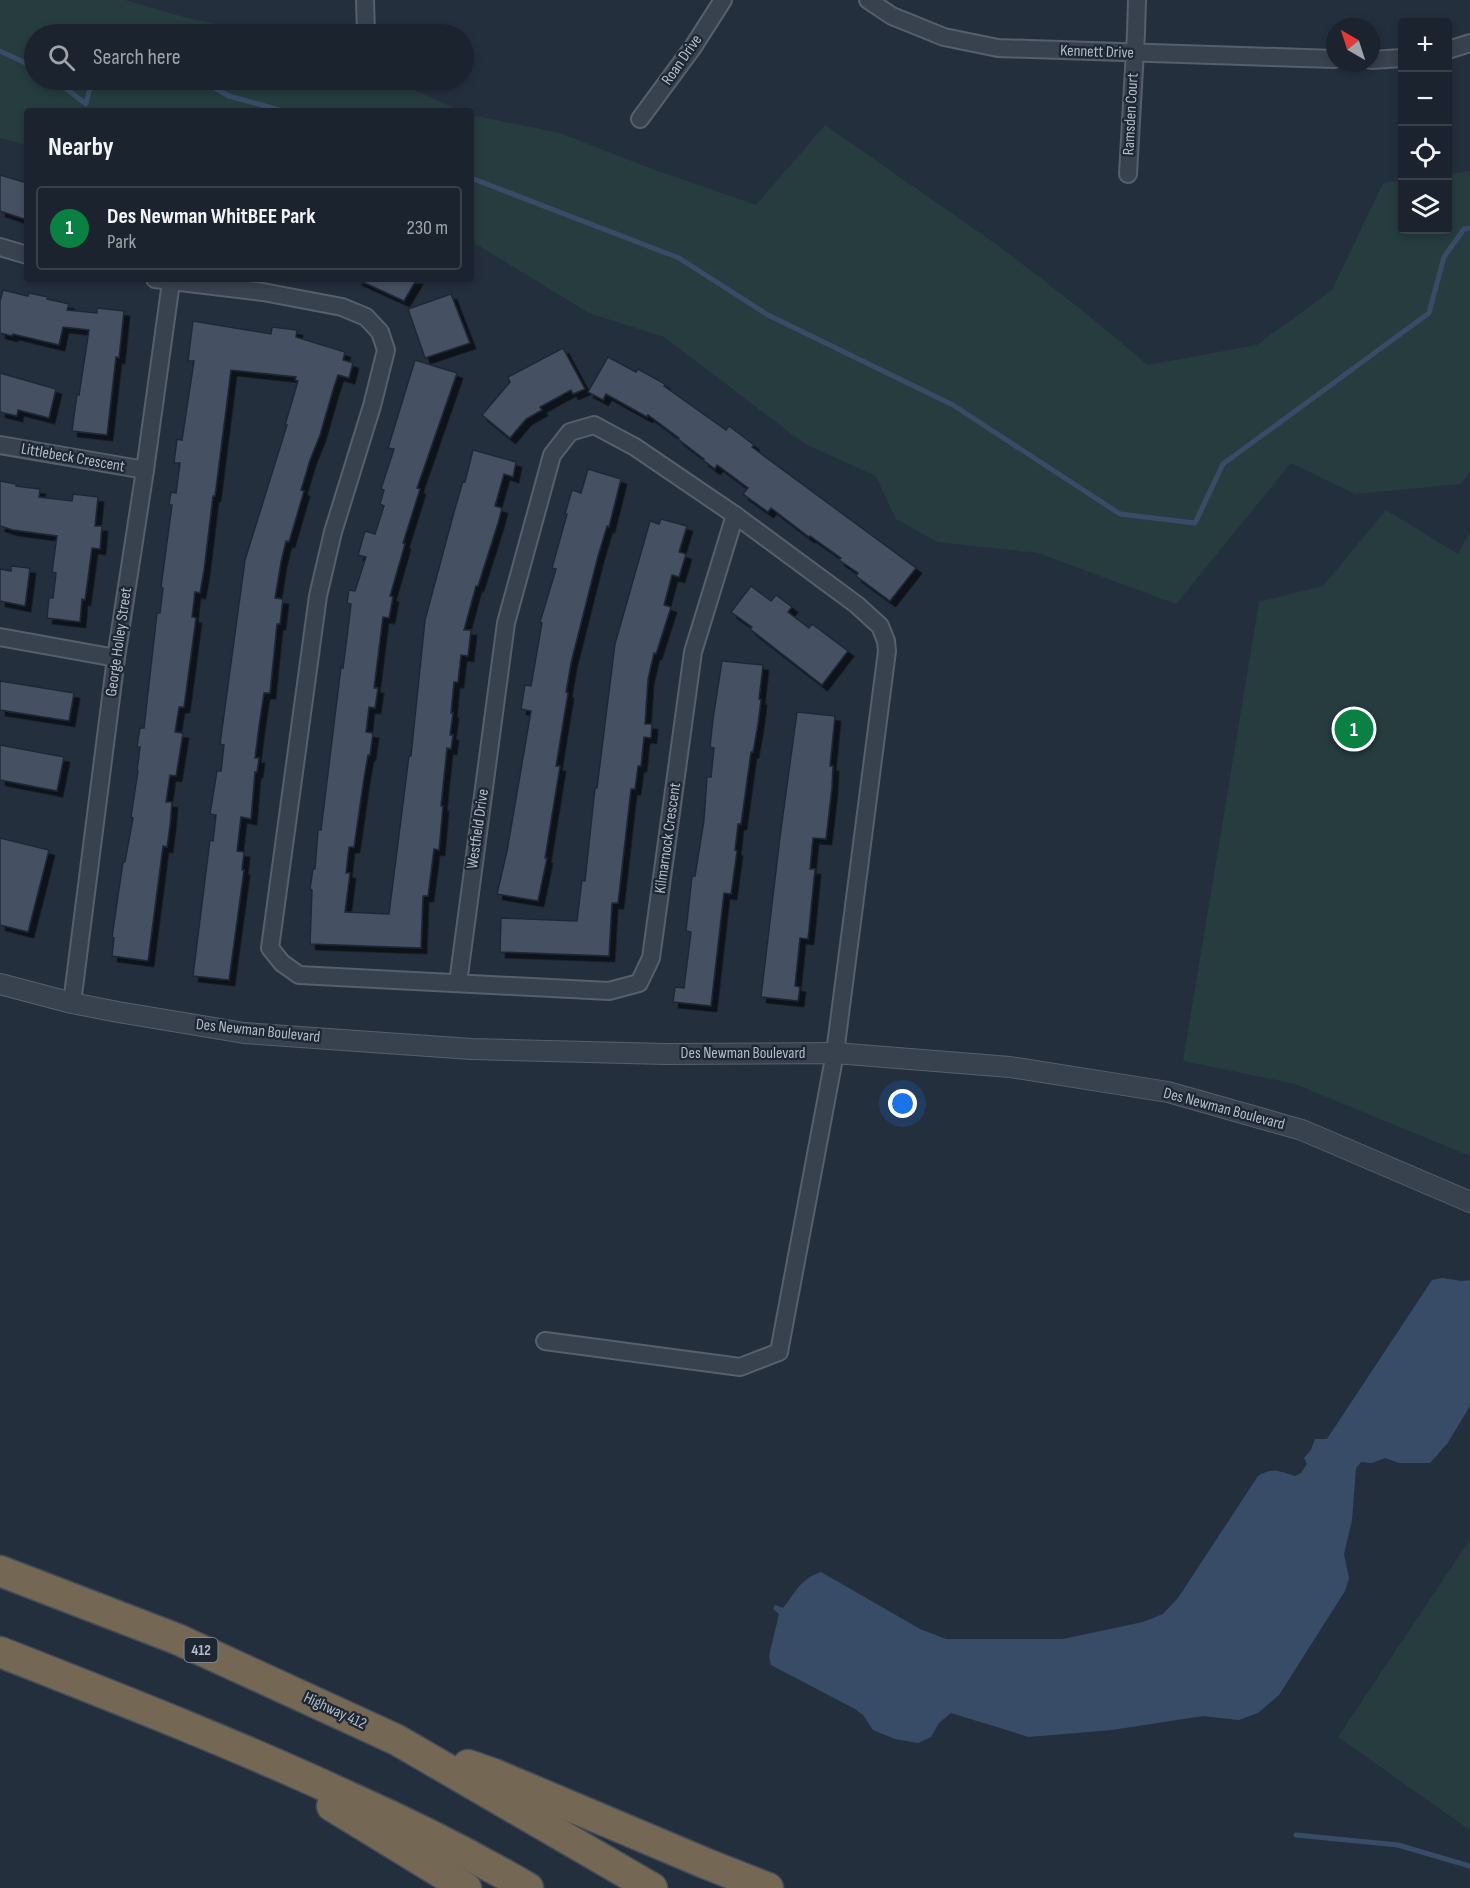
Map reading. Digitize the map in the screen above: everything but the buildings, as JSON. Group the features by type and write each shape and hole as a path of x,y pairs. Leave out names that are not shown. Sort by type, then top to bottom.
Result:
{"highway":[{"name":"Highway 412","path":"0,1571 177,1639 397,1740 652,1888"},
{"path":"0,1652 274,1762 397,1819 528,1888"},
{"path":"397,1740 494,1774 768,1888"},
{"path":"274,1762 336,1810 466,1888"}],"street":[{"path":"365,0 366,24"},
{"name":"Roan Drive","path":"640,119 693,47 723,0"},
{"name":"Kennett Drive","path":"868,0 892,16 944,37 998,48 1326,59"},
{"name":"Ramsden Court","path":"1128,174 1137,0"},
{"path":"1452,49 1470,44"},
{"path":"1380,59 1398,58"},
{"path":"0,246 24,254"},
{"name":"George Holley Street","path":"72,1003 116,658 145,470 163,282"},
{"path":"180,282 263,292 342,307 366,317 380,332 386,350 375,395 333,532 318,596 270,948 282,963 299,975 458,983"},
{"name":"Westfield Drive","path":"458,983 506,623 552,455 570,432 594,425 636,447 735,515 857,605 880,626 887,651 835,1053 779,1352 740,1367 545,1341"},
{"name":"Littlebeck Crescent","path":"0,445 145,470"},
{"name":"Kilmarnock Crescent","path":"458,983 609,991 639,983 651,958 693,652 735,515"},
{"path":"0,637 116,658"},
{"name":"Des Newman Boulevard","path":"0,984 72,1003 244,1033 471,1049 666,1054 835,1053 1010,1067 1168,1092 1302,1130 1470,1202"}],"green space":[{"path":"0,0 125,0 216,24 24,24 24,90 414,90 454,108 24,108 24,144 0,138"},
{"path":"474,116 560,133 655,170 756,205 825,125 1000,247 1148,365 1257,345 1332,290 1383,183 1398,181 1398,234 1452,234 1452,173 1470,171 1470,472 1461,484 1355,494 1291,463 1176,604 1038,553 937,542 896,519 876,476 805,444 664,337 589,313 474,243"},
{"path":"1386,510 1458,554 1470,532 1470,1156 1295,1084 1183,1061 1259,602 1323,586"},
{"path":"1470,1540 1470,1830 1338,1737"}],"water":[{"path":"1442,1278 1470,1280 1470,1406 1447,1444 1430,1463 1399,1463 1385,1458 1372,1463 1361,1462 1356,1468 1352,1520 1344,1554 1349,1578 1345,1591 1279,1695 1258,1713 1239,1720 1203,1716 1112,1730 1029,1737 951,1713 939,1723 931,1737 918,1743 895,1739 873,1730 863,1715 855,1709 771,1665 769,1656 779,1614 773,1609 775,1605 783,1608 803,1582 821,1572 920,1629 946,1639 1063,1639 1143,1622 1163,1614 1178,1598 1258,1476 1272,1471 1295,1476 1301,1473 1307,1464 1304,1458 1311,1450 1315,1439 1327,1439 1432,1280"}],"waterway":[{"path":"0,51 24,62"},
{"path":"68,90 86,104 90,90"},
{"path":"218,90 229,96 272,108"},
{"path":"474,179 679,258 768,315 953,405 1120,514 1195,523 1223,464 1429,313 1444,257 1464,229 1470,228"},
{"path":"1296,1835 1398,1845 1470,1866"}],"place":[{"name":"Des Newman WhitBEE Park","path":"1354,729"}]}
